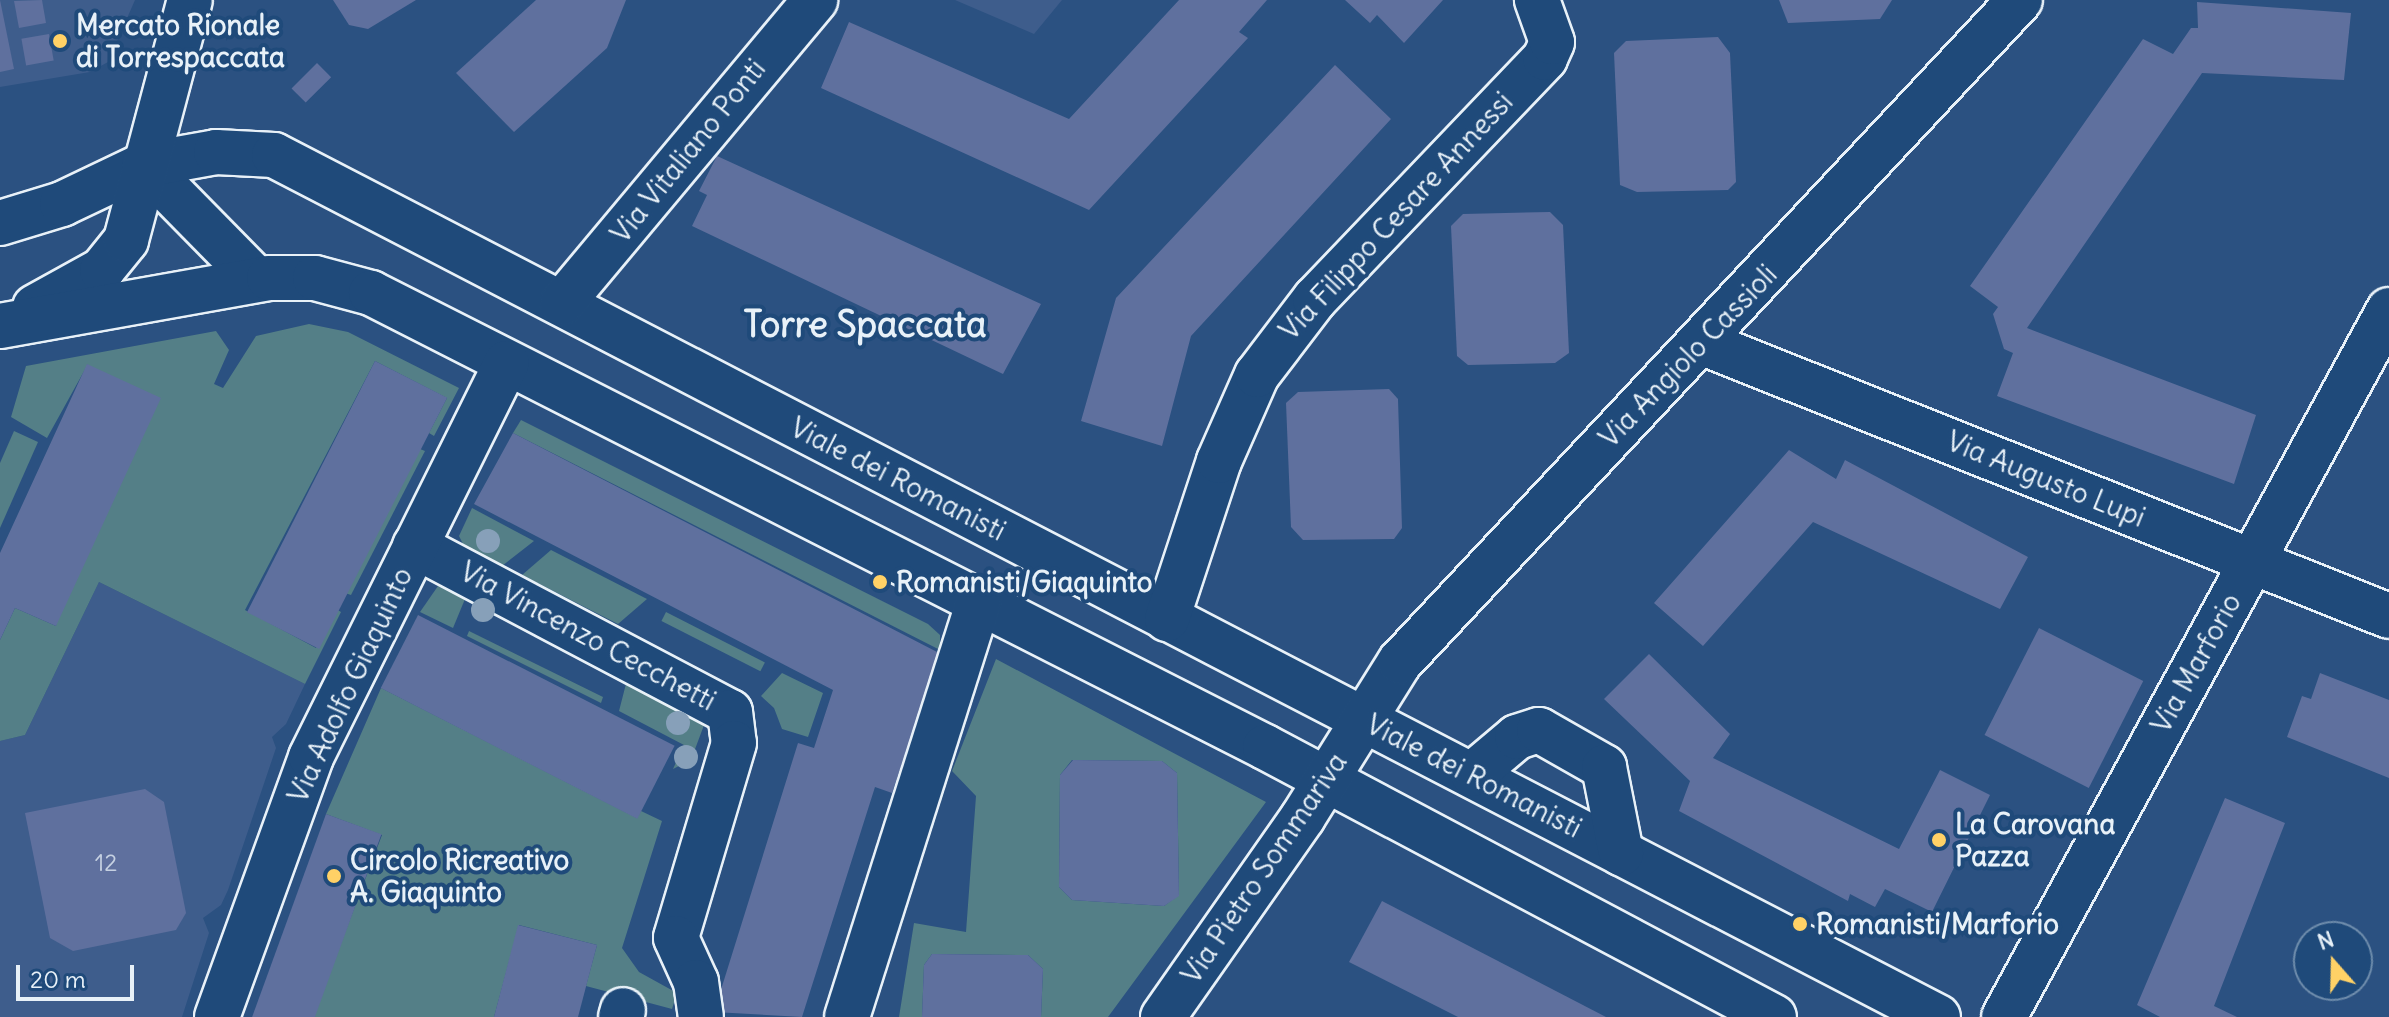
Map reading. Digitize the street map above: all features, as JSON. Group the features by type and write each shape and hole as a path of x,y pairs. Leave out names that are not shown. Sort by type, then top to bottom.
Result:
{"street":[{"path":"0,325 113,260 129,231 190,0"},
{"name":"Via Vitaliano Ponti","path":"562,303 815,0"},
{"name":"Via Filippo Cesare Annessi","path":"1167,619 1223,449 1257,375 1315,299 1545,58 1552,42 1537,0"},
{"name":"Via Angiolo Cassioli","path":"1363,719 1400,662 1473,578 1703,343 2020,0"},
{"name":"Viale dei Romanisti","path":"0,223 62,204 144,165 216,152 274,155 1938,1017"},
{"path":"144,165 256,279"},
{"path":"0,325 256,279 315,278 357,288 1327,781 1774,1017"},
{"name":"Via Marforio","path":"2004,1017 2389,310"},
{"name":"Via Augusto Lupi","path":"1703,343 2389,616"},
{"name":"Via Adolfo Giaquinto","path":"217,1017 311,757 507,363"},
{"name":"Via Vincenzo Cecchetti","path":"415,546 730,712 734,743 676,938 696,982 701,1017"},
{"path":"847,1017 979,602"},
{"name":"Via Pietro Sommariva","path":"1163,1017 1327,781 1363,719"},
{"path":"1473,774 1517,737 1539,730 1604,767 1621,853"}],"shaded area":[{"name":"Mercato Rionale di Torrespaccata","path":"0,0 135,0 108,62 90,72 0,87"},
{"path":"955,0 1062,0 1034,34"},
{"path":"99,582 305,684 286,724 272,737 276,748 228,890 221,905 203,918 209,933 182,1017 0,1017 0,741 25,735"}],"green space":[{"path":"309,324 348,332 459,388 434,436 429,433 447,398 375,361 245,610 316,648 336,609 341,612 305,684 99,582 25,735 0,741 0,640 15,608 56,626 88,364 47,438 11,417 26,366 216,331 229,350 214,384 223,388 256,336"},
{"path":"521,420 928,624 940,635 940,650 513,433"},
{"path":"14,431 38,442 0,528 0,463"},
{"path":"420,449 425,451 351,595 345,593"},
{"path":"472,508 534,541 502,566 465,548 459,536"},
{"path":"551,550 647,599 618,624 522,575"},
{"path":"438,586 465,599 453,628 420,612"},
{"path":"666,612 765,662 760,671 661,621"},
{"path":"469,631 603,697 601,703 467,636"},
{"path":"996,659 1266,802 1108,1017 1041,1017 1043,969 1028,955 932,954 924,965 922,1017 899,1017 914,923 966,932 976,796 952,771","holes":["1072,760 1162,761 1177,773 1179,895 1164,906 1072,900 1059,887 1060,775"]},
{"path":"782,673 823,693 808,737 782,729 774,708 761,696"},
{"path":"628,676 707,717 691,760 673,769 684,745 619,711"},
{"path":"381,688 637,818 641,811 662,821 622,948 639,972 677,993 672,1009 586,986 597,945 519,925 494,1017 313,1017 382,835 326,814"}],"building":[{"path":"0,0 14,69 0,72"},
{"path":"42,0 46,23 19,28 14,1"},
{"path":"333,0 416,0 368,29 349,25"},
{"path":"536,0 626,0 607,48 514,132 456,73"},
{"path":"1179,0 1267,0 1239,32 1248,38 1089,210 821,88 849,22 1069,119"},
{"path":"1345,0 1443,0 1404,43 1377,15 1370,23"},
{"path":"1779,0 1892,0 1880,19 1788,23"},
{"path":"2197,2 2351,13 2344,80 2202,73 2027,328 2256,415 2234,484 1997,396 2013,353 2004,349 1993,314 1998,307 1970,286 2143,39 2173,54 2191,28 2198,28"},
{"path":"49,34 54,61 26,65 21,39"},
{"path":"1718,37 1730,53 1736,182 1728,190 1637,192 1620,185 1614,53 1626,41"},
{"path":"317,63 331,77 306,103 292,88"},
{"path":"1335,65 1391,119 1191,336 1162,446 1081,421 1116,298"},
{"path":"717,156 1041,304 1003,374 692,226 707,195 699,191"},
{"path":"1550,212 1563,225 1569,353 1555,363 1468,365 1457,356 1451,226 1463,214"},
{"path":"375,361 447,398 319,649 247,612"},
{"path":"87,364 161,398 56,626 15,608 0,640 0,553"},
{"path":"1389,389 1398,399 1402,528 1394,539 1303,540 1291,527 1286,403 1298,392"},
{"path":"513,433 939,653 892,793 875,787 802,1017 714,1012 798,743 814,748 833,690 474,504"},
{"path":"1789,450 1836,479 1845,460 2028,557 2000,609 1813,522 1703,646 1654,603"},
{"path":"418,615 675,746 637,819 381,688"},
{"path":"2039,628 2143,681 2089,788 1985,735"},
{"path":"1649,654 1730,734 1713,758 1899,849 1940,770 1990,795 1932,912 1885,889 1875,907 1850,894 1848,901 1679,811 1690,781 1604,699"},
{"path":"2320,673 2389,700 2389,778 2287,737 2302,696 2311,699"},
{"path":"1073,760 1162,761 1177,773 1179,896 1164,906 1072,900 1059,887 1060,775"},
{"path":"145,789 164,802 186,913 176,930 73,951 50,938 25,813"},
{"path":"2225,798 2285,823 2214,1006 2237,1017 2160,1017 2137,1005"},
{"name":"Circolo Ricreativo A. Giaquinto","path":"326,814 381,834 315,1017 252,1017"},
{"path":"1382,901 1606,1017 1458,1017 1349,962"},
{"path":"518,925 597,945 578,1017 494,1017"},
{"path":"932,954 1028,955 1043,969 1041,1017 922,1017 924,965"}],"place":[{"name":"Mercato Rionale di Torrespaccata","path":"60,41"},
{"name":"Romanisti/Giaquinto","path":"880,582"},
{"name":"La Carovana Pazza","path":"1939,840"},
{"name":"Circolo Ricreativo A. Giaquinto","path":"334,876"},
{"name":"Romanisti/Marforio","path":"1800,924"}],"district":[{"name":"Torre Spaccata","path":"865,325"}]}
